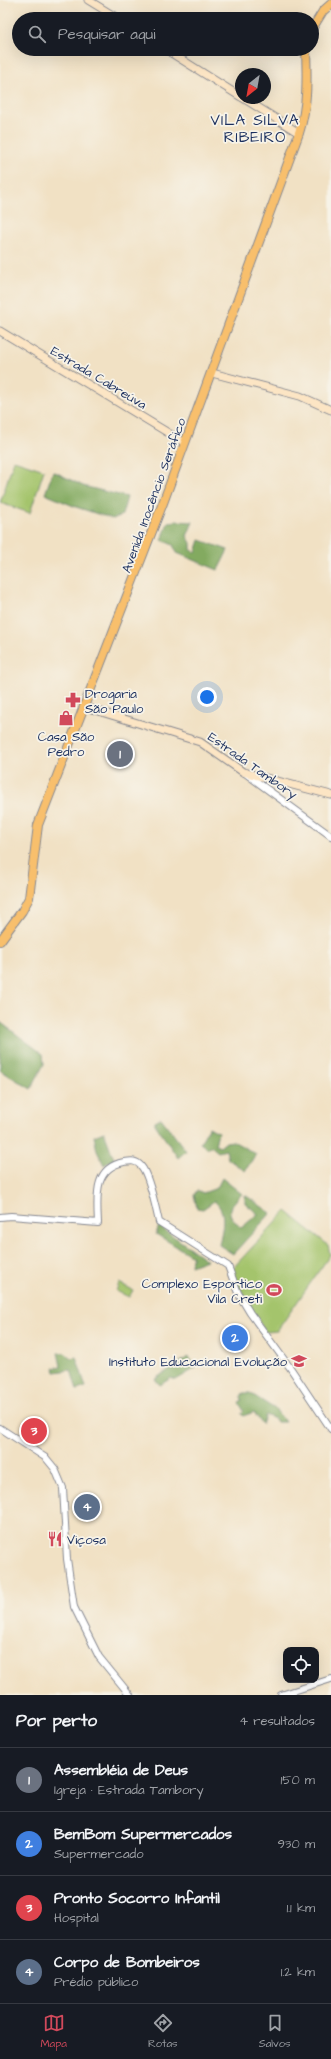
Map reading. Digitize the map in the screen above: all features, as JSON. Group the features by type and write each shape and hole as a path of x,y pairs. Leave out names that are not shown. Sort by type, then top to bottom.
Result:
{"main road":[{"path":"88,0 108,12"},
{"path":"319,18 331,4"},
{"path":"176,56 235,93"},
{"name":"Avenida Inocêncio Seráfico","path":"0,941 22,911 29,898 37,832 54,782 85,707 212,373 299,132 304,116 307,95 306,56"},
{"path":"253,104 299,132"},
{"name":"Estrada Cabreúva","path":"0,331 185,443"},
{"path":"212,373 300,396 331,410"},
{"name":"Estrada Tambory","path":"85,707 200,742 243,772"},
{"path":"243,772 331,795"},
{"path":"260,784 261,779 265,777"}],"street":[{"name":"Estrada Tambory","path":"243,772 331,836"},
{"path":"0,1218 18,1216 98,1223 98,1195 102,1177 110,1167 117,1163 132,1160 141,1166 146,1174 160,1222 228,1266 238,1293 250,1313 291,1369 331,1430"},
{"path":"0,1428 46,1458 56,1469 63,1488 67,1559 74,1607 102,1662 130,1695"},
{"path":"281,1695 331,1679"}],"green space":[{"path":"14,460 44,470 30,513 0,503"},
{"path":"53,471 83,486 127,497 122,515 113,519 76,507 45,494"},
{"path":"168,522 193,522 187,536 191,543 191,550 196,552 200,540 228,550 218,570 177,553 173,545 162,540"},
{"path":"0,1022 43,1054 44,1064 31,1089 0,1070"},
{"path":"161,1118 186,1151 178,1158 155,1124 155,1121"},
{"path":"209,1127 218,1132 215,1145 220,1147 226,1142 233,1141 256,1154 245,1171 228,1159 226,1150 218,1152 211,1146 207,1148 200,1143"},
{"path":"104,1132 114,1159 104,1165 97,1151 94,1136"},
{"path":"222,1178 242,1194 233,1203 230,1211 232,1218 241,1228 258,1214 245,1203 245,1195 271,1213 233,1254 219,1245 223,1216 218,1205 214,1201 203,1209 197,1208 194,1195 197,1190 203,1193 217,1188"},
{"name":"Complexo Esportico Vila Creti","path":"286,1211 328,1245 330,1255 277,1331 266,1332 251,1310 231,1270"},
{"path":"159,1226 207,1260 191,1266 192,1256 156,1234"},
{"path":"119,1283 133,1290 129,1297 116,1291"},
{"path":"58,1353 65,1353 71,1358 76,1357 86,1387 77,1390 71,1370 55,1372 54,1368 61,1366"},
{"path":"188,1357 196,1368 176,1380 171,1378 160,1385 155,1379"},
{"path":"243,1393 250,1393 275,1409 285,1422 277,1422 275,1419 266,1415 262,1424 254,1412 243,1416 241,1413 244,1411 239,1403 242,1400 241,1397"}],"place":[{"name":"Drogaria São Paulo","path":"73,700"},
{"name":"Casa São Pedro","path":"66,718"},
{"name":"Assembléia de Deus","path":"120,754"},
{"name":"Complexo Esportico Vila Creti","path":"274,1290"},
{"name":"BemBom Supermercados","path":"235,1338"},
{"name":"Instituto Educacional Evolução","path":"299,1361"},
{"name":"Pronto Socorro Infantil","path":"34,1431"},
{"name":"Corpo de Bombeiros","path":"87,1507"},
{"name":"Viçosa","path":"55,1539"}],"district":[{"name":"VILA SILVA RIBEIRO","path":"255,128"}]}
